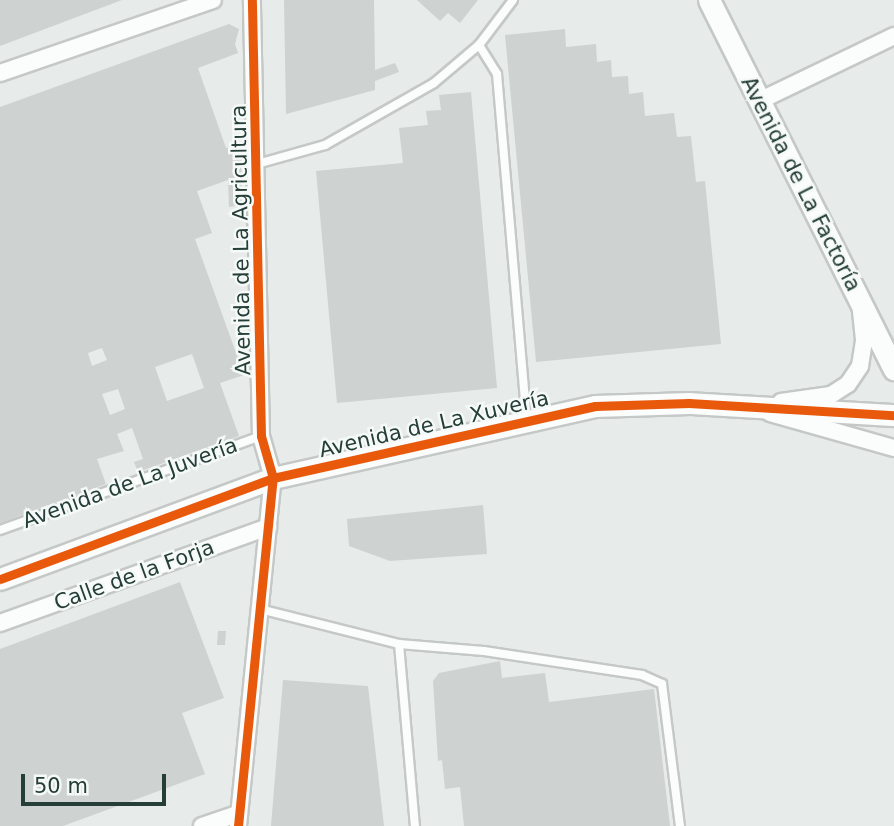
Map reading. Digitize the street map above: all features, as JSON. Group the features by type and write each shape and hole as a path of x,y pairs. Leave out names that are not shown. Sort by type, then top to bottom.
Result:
{"street":[{"path":"0,73 213,0"},
{"name":"Avenida de La Agricultura","path":"252,0 261,436 273,478"},
{"name":"Avenida de La Factoría","path":"709,0 894,369"},
{"path":"759,102 894,36"},
{"path":"751,407 831,394 848,384 860,366 864,340 860,301"},
{"name":"Avenida de La Xuvería","path":"0,579 273,478 595,406 690,403 894,415"},
{"path":"751,407 894,448"},
{"path":"202,826 238,820 273,478"},
{"name":"Calle de la Forja","path":"0,623 268,527"}],"lane":[{"path":"257,164 326,145 434,83 480,45 513,0"},
{"path":"480,45 497,74 527,421"},
{"name":"Avenida de La Juvería","path":"0,530 261,436"},
{"path":"260,609 399,644 484,651 642,675 662,684 680,826"},
{"path":"399,644 415,826"}],"building":[{"path":"0,0 122,0 0,46"},
{"path":"284,0 374,0 375,70 395,63 399,72 375,81 375,90 286,114"},
{"path":"417,0 478,0 460,23 448,13 440,21"},
{"path":"229,24 239,29 235,44 238,53 198,68 226,148 241,143 242,205 229,207 228,180 197,191 212,233 195,239 244,375 220,383 239,436 138,472 134,462 143,459 132,428 117,434 124,451 97,459 106,484 0,523 0,107","holes":["102,348 107,360 92,366 88,353","192,354 204,388 167,401 155,367","118,389 125,409 110,415 102,394"]},
{"path":"565,29 566,47 596,44 597,62 611,60 612,77 628,76 629,94 643,92 645,116 674,113 677,137 691,136 696,182 705,181 721,344 536,362 505,35"},
{"path":"471,92 497,388 337,403 316,171 403,163 399,128 428,125 426,111 441,110 439,95"},
{"path":"483,505 487,554 390,561 349,546 347,519"},
{"path":"180,582 224,698 182,713 205,774 63,826 0,826 0,649"},
{"path":"218,631 226,631 225,645 217,645"},
{"path":"500,661 502,678 545,673 549,702 654,689 670,826 464,826 460,787 445,789 442,760 438,761 433,681 439,673"},
{"path":"283,680 368,686 384,826 271,826"}],"cycle path":[{"path":"238,826 273,478 261,436 252,0"},
{"path":"0,579 273,478 595,406 689,403 894,415"}]}
